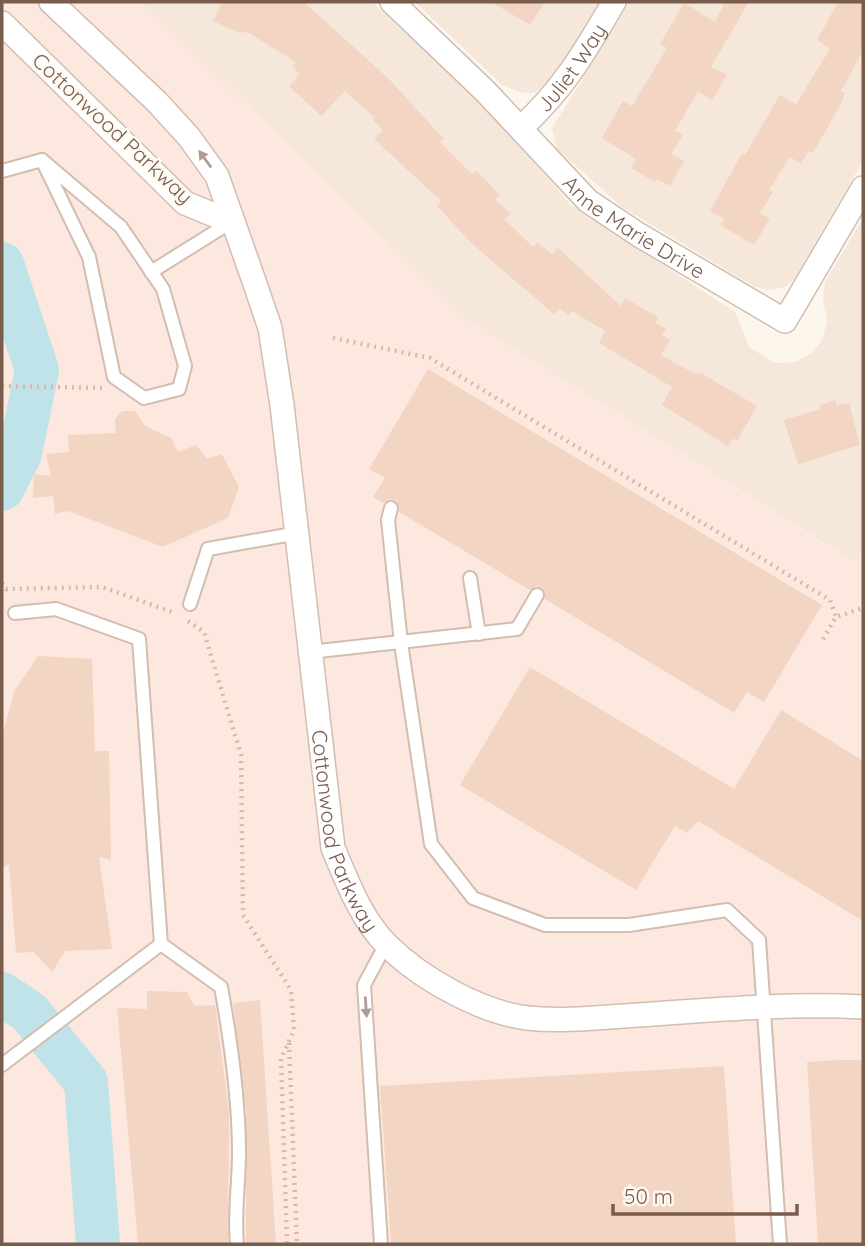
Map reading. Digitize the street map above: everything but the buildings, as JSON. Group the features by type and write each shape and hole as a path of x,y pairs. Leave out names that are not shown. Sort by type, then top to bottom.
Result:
{"street":[{"name":"Cottonwood Parkway","path":"51,2 158,102 189,137 217,176 270,328 298,533 334,848 355,899 386,944 424,976 460,995 526,1018 582,1019 762,1007 863,1007"},
{"name":"Anne Marie Drive","path":"392,2 521,128 588,201 639,235 785,321 863,188"},
{"name":"Juliet Way","path":"521,128 556,94 570,76 614,2"},
{"name":"Cottonwood Parkway","path":"2,23 185,203 231,222"}],"lane":[{"path":"2,171 42,160"},
{"path":"42,160 121,227 163,289 185,366 179,388 144,398 114,377 89,257 42,160"},
{"path":"152,272 231,222"},
{"path":"391,508 388,520 401,643 430,844 473,898 545,925 629,925 727,909 759,940 780,1244"},
{"path":"190,604 208,549 298,533"},
{"path":"470,578 479,634"},
{"path":"310,652 517,629 537,595"},
{"path":"15,613 56,609 139,639 161,944"},
{"path":"4,1063 161,944"},
{"path":"161,944 221,987 233,1055 239,1154 234,1220 237,1244"},
{"path":"381,1244 364,985 386,944"}],"path":[{"path":"333,338 430,358 830,600 836,617"},
{"path":"2,386 104,388"},
{"path":"2,583 6,589 102,587 165,607 204,632 241,755 243,915 291,990 294,1030 281,1059 287,1244"},
{"path":"823,639 836,617 863,608"},
{"path":"289,1042 297,1244"}],"shaded area":[{"path":"2,2 140,2 467,320 855,563 863,549 863,1244 2,1244"},
{"path":"140,2 372,2 497,119 571,205 735,312 749,347 775,363 796,362 811,353 822,341 827,321 823,300 825,282 863,218 863,549 856,563 467,320"},
{"path":"415,2 599,2 559,70 536,92 523,93 502,85"},
{"path":"630,2 863,2 863,161 794,279 785,287 769,290 755,287 622,207 557,149 552,128"}],"waterway":[{"path":"2,264 37,370 20,454 2,489"},
{"path":"2,994 29,1012 86,1082 98,1244"}]}
